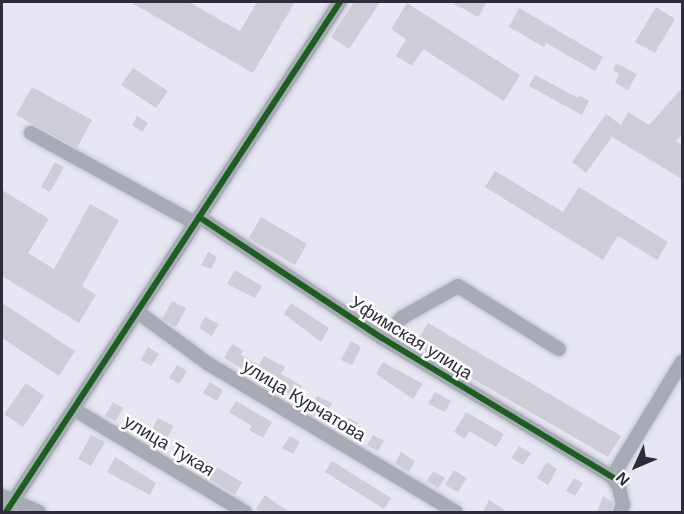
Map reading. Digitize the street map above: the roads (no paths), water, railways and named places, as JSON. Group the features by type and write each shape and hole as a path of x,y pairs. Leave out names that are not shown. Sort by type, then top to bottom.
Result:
{"street":[{"path":"39,513 7,503 75,410 340,2"},
{"name":"Уфимская улица","path":"30,133 197,220 382,338 612,477"},
{"path":"382,338 403,318 458,286 559,349"},
{"name":"улица Курчатова","path":"139,313 207,363 456,513"},
{"path":"620,513 623,505 619,487 612,477 682,362"},
{"name":"улица Тукая","path":"75,410 245,513"}]}
